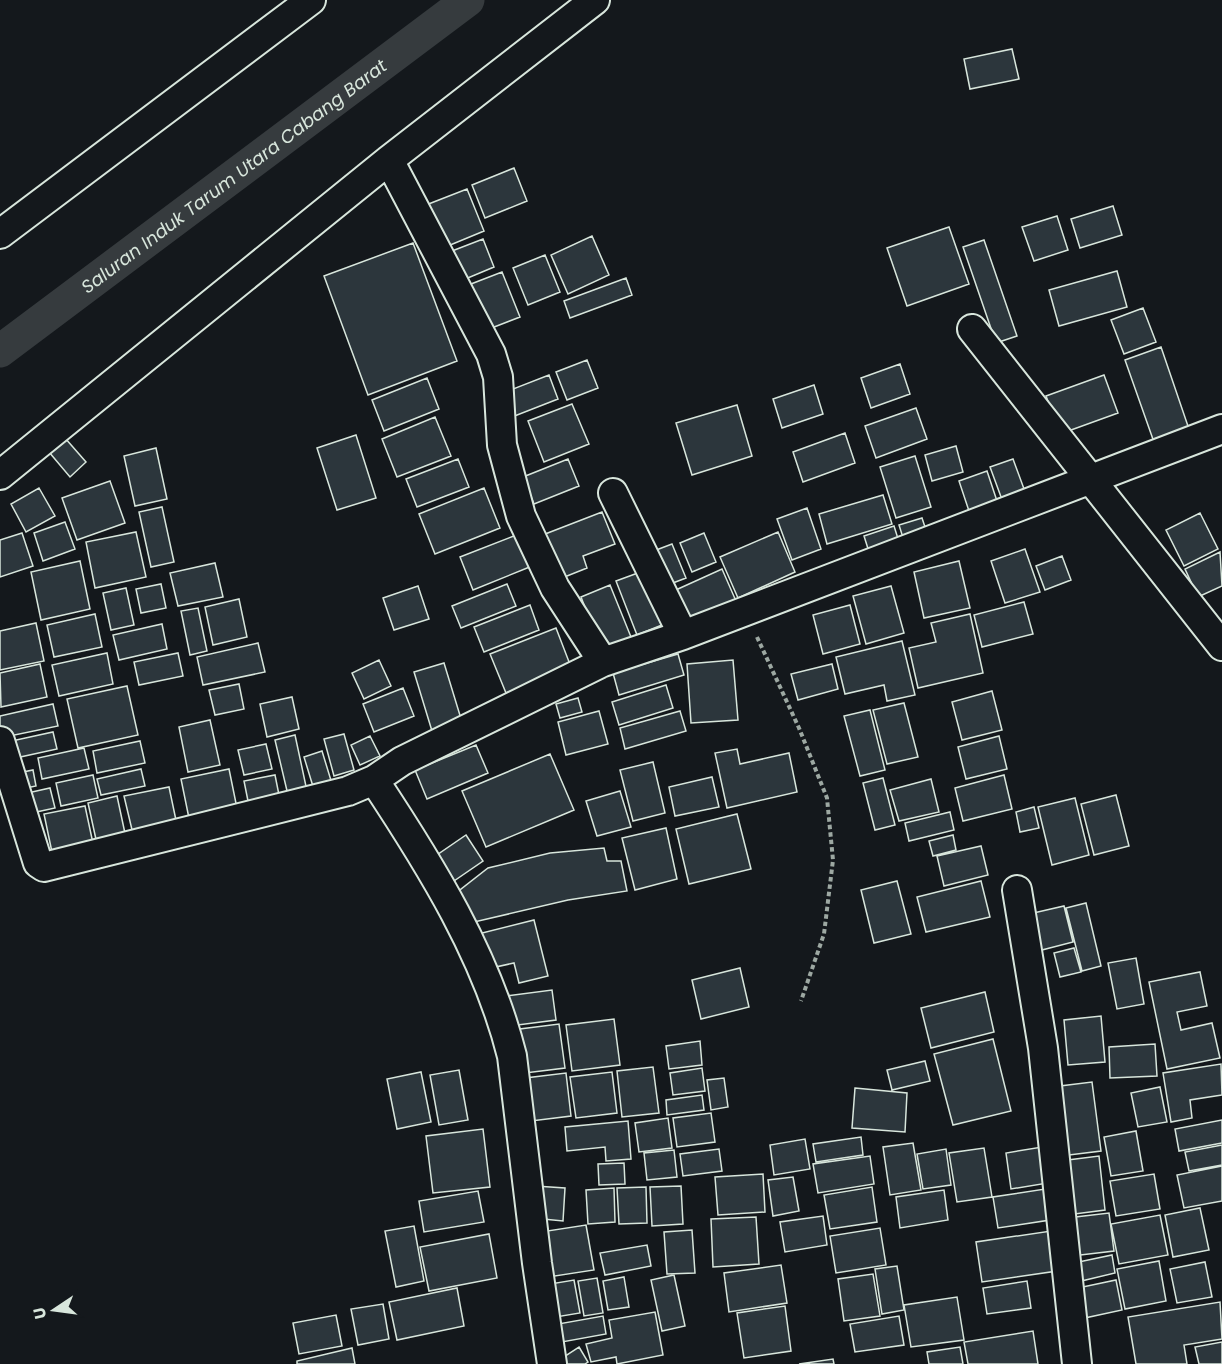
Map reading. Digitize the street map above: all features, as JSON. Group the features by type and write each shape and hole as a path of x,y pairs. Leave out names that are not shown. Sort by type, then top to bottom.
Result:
{"street":[{"path":"0,234 311,0"},
{"path":"0,475 389,160 595,0"},
{"path":"389,160 491,354 498,377 502,445 521,516 555,588 603,662"},
{"path":"972,329 1198,619 1222,646"},
{"path":"0,741 38,863 44,867 348,791 375,780 402,761 603,662 745,612 1222,429"},
{"path":"613,493 683,635"},
{"path":"375,780 455,910 504,1027 512,1056 537,1263 552,1364"},
{"path":"1017,890 1043,1048 1077,1364"}],"path":[{"path":"745,612 799,728 827,798 833,860 824,934 801,1001"}],"building":[{"path":"1012,49 1019,79 970,89 964,59"},
{"path":"514,168 527,201 485,218 472,185"},
{"path":"467,189 484,231 443,248 426,205"},
{"path":"1113,206 1122,235 1080,248 1071,219"},
{"path":"1057,216 1068,250 1034,261 1022,227"},
{"path":"949,227 969,284 907,306 887,248"},
{"path":"592,236 609,275 568,294 551,255"},
{"path":"483,239 494,267 463,280 452,251"},
{"path":"984,240 1017,336 996,343 963,247"},
{"path":"413,243 457,361 368,395 324,276"},
{"path":"545,255 560,292 528,305 513,268"},
{"path":"1117,271 1127,307 1059,326 1049,290"},
{"path":"502,272 520,317 489,329 471,284"},
{"path":"626,278 632,295 570,318 564,301"},
{"path":"1143,308 1156,342 1124,354 1111,320"},
{"path":"1161,347 1190,432 1155,445 1125,360"},
{"path":"587,360 598,388 567,400 556,372"},
{"path":"900,364 910,394 871,408 861,378"},
{"path":"549,375 558,399 512,417 503,393"},
{"path":"1104,375 1118,413 1060,434 1046,396"},
{"path":"427,378 439,409 384,431 372,400"},
{"path":"814,385 823,414 782,428 773,399"},
{"path":"572,404 589,444 544,462 528,421"},
{"path":"737,405 752,456 692,475 676,423"},
{"path":"916,408 927,439 876,458 865,426"},
{"path":"435,417 451,456 397,477 382,439"},
{"path":"845,433 855,463 803,482 793,452"},
{"path":"356,435 376,498 337,510 317,448"},
{"path":"65,438 86,462 70,477 49,452"},
{"path":"956,446 963,472 932,481 925,455"},
{"path":"156,448 167,499 135,506 124,456"},
{"path":"915,456 931,507 896,518 880,467"},
{"path":"458,459 469,487 417,507 406,479"},
{"path":"568,459 579,486 534,504 523,477"},
{"path":"1013,459 1027,497 1004,505 990,467"},
{"path":"987,471 1001,513 973,523 959,481"},
{"path":"110,481 125,523 77,540 62,498"},
{"path":"39,488 55,516 26,532 11,504"},
{"path":"484,488 500,528 435,554 419,514"},
{"path":"883,495 892,524 827,544 819,514"},
{"path":"162,507 174,562 151,567 139,512"},
{"path":"807,508 821,549 792,560 777,519"},
{"path":"602,512 615,544 583,556 587,568 557,580 540,536"},
{"path":"1200,513 1218,549 1184,566 1166,530"},
{"path":"922,518 928,536 905,544 899,525"},
{"path":"65,522 75,549 43,561 34,533"},
{"path":"894,526 900,545 870,555 864,536"},
{"path":"136,532 146,577 95,588 86,542"},
{"path":"778,532 795,572 738,598 720,557"},
{"path":"22,533 33,566 0,577 0,540"},
{"path":"704,533 716,562 692,572 680,543"},
{"path":"519,534 532,566 473,590 460,557"},
{"path":"672,544 686,578 665,586 651,552"},
{"path":"1025,549 1040,592 1005,603 991,561"},
{"path":"1220,552 1222,586 1198,597 1185,569"},
{"path":"1062,556 1071,580 1045,590 1036,566"},
{"path":"80,561 90,609 41,620 31,572"},
{"path":"959,561 970,608 924,618 914,572"},
{"path":"215,563 223,597 178,606 170,573"},
{"path":"722,569 736,601 681,626 667,594"},
{"path":"646,570 667,623 637,635 616,581"},
{"path":"161,584 166,608 141,613 136,589"},
{"path":"507,584 516,606 461,628 452,606"},
{"path":"610,585 631,637 601,649 581,597"},
{"path":"418,586 429,619 394,630 383,598"},
{"path":"891,586 904,633 866,644 853,596"},
{"path":"126,588 134,625 111,630 103,593"},
{"path":"239,599 247,637 213,645 205,607"},
{"path":"1024,602 1033,634 982,647 974,615"},
{"path":"530,605 539,630 484,652 474,627"},
{"path":"850,605 860,644 823,654 813,615"},
{"path":"198,608 207,651 190,655 181,611"},
{"path":"95,614 102,647 54,657 47,625"},
{"path":"970,614 983,673 918,688 909,648 936,642 931,623"},
{"path":"36,623 44,661 0,670 0,631"},
{"path":"162,624 167,649 119,660 113,635"},
{"path":"556,628 571,667 506,693 490,654"},
{"path":"902,641 915,695 887,701 884,685 845,694 836,657"},
{"path":"258,643 265,672 203,685 197,657"},
{"path":"107,653 113,684 59,696 52,665"},
{"path":"178,653 183,676 139,685 134,662"},
{"path":"678,654 684,675 619,695 613,673"},
{"path":"379,660 391,686 364,699 352,673"},
{"path":"733,660 738,720 691,723 687,664"},
{"path":"444,663 462,722 432,731 414,672"},
{"path":"40,664 47,697 1,707 0,673"},
{"path":"832,664 838,689 798,700 791,674"},
{"path":"239,684 244,709 215,715 209,690"},
{"path":"666,685 673,708 619,725 612,702"},
{"path":"127,686 138,735 78,748 67,699"},
{"path":"403,688 414,716 374,732 363,704"},
{"path":"992,691 1002,730 962,740 952,702"},
{"path":"292,697 299,729 267,737 260,704"},
{"path":"578,698 582,712 560,718 556,704"},
{"path":"904,703 918,757 887,764 873,710"},
{"path":"53,704 58,726 0,738 0,716"},
{"path":"870,710 885,770 860,776 844,716"},
{"path":"599,711 608,744 566,755 558,722"},
{"path":"680,711 686,731 625,749 620,728"},
{"path":"210,720 220,765 188,772 179,727"},
{"path":"53,732 57,749 11,759 7,742"},
{"path":"344,734 354,770 334,776 324,739"},
{"path":"295,735 307,791 288,795 275,740"},
{"path":"370,736 380,756 360,765 351,745"},
{"path":"999,736 1007,769 966,779 958,747"},
{"path":"140,741 145,763 97,773 93,751"},
{"path":"266,744 272,769 244,775 238,750"},
{"path":"476,745 488,773 427,799 415,770"},
{"path":"84,748 89,769 42,779 38,758"},
{"path":"737,749 740,764 789,753 797,792 727,808 715,753"},
{"path":"322,751 333,787 315,793 304,757"},
{"path":"550,754 574,810 486,847 462,791"},
{"path":"653,762 665,813 633,821 620,770"},
{"path":"141,769 145,786 101,795 97,779"},
{"path":"229,769 239,818 191,828 181,779"},
{"path":"33,770 36,786 16,790 13,774"},
{"path":"93,775 98,798 61,806 56,783"},
{"path":"275,775 280,800 249,806 244,781"},
{"path":"1004,775 1012,809 963,821 955,788"},
{"path":"712,777 719,807 675,816 669,787"},
{"path":"883,778 895,825 875,830 863,783"},
{"path":"931,779 939,812 899,821 890,790"},
{"path":"169,787 177,825 133,834 124,796"},
{"path":"50,788 55,808 27,814 23,794"},
{"path":"620,791 631,827 597,836 586,801"},
{"path":"1116,795 1129,846 1094,855 1081,804"},
{"path":"117,796 126,838 97,844 88,803"},
{"path":"1075,798 1089,855 1052,865 1038,807"},
{"path":"85,806 94,848 53,857 44,814"},
{"path":"1034,807 1039,828 1020,832 1016,812"},
{"path":"950,812 954,830 909,841 905,823"},
{"path":"737,814 751,869 689,884 676,829"},
{"path":"666,828 677,879 635,890 622,838"},
{"path":"466,835 483,861 451,883 434,857"},
{"path":"953,835 956,850 933,856 929,841"},
{"path":"981,846 988,875 944,886 937,856"},
{"path":"604,848 607,861 621,861 627,891 568,900 470,923 451,897 488,868 550,853"},
{"path":"897,881 911,934 874,943 861,890"},
{"path":"981,881 990,917 926,932 917,897"},
{"path":"1086,903 1101,966 1082,971 1066,908"},
{"path":"1064,906 1073,942 1038,951 1029,914"},
{"path":"534,920 548,976 519,983 514,963 491,968 482,933"},
{"path":"1074,948 1081,972 1060,977 1054,953"},
{"path":"1136,958 1144,1004 1117,1009 1108,963"},
{"path":"740,968 749,1007 701,1019 692,980"},
{"path":"1200,972 1207,1006 1177,1012 1181,1030 1212,1023 1220,1058 1167,1069 1149,982"},
{"path":"552,990 556,1020 510,1026 506,996"},
{"path":"985,992 994,1032 931,1048 921,1008"},
{"path":"1101,1016 1105,1062 1068,1065 1064,1020"},
{"path":"614,1019 620,1065 572,1071 566,1025"},
{"path":"559,1024 565,1068 517,1074 512,1030"},
{"path":"993,1039 1011,1111 953,1125 934,1054"},
{"path":"700,1041 702,1065 669,1069 666,1046"},
{"path":"1155,1044 1157,1076 1110,1078 1109,1047"},
{"path":"925,1061 930,1081 892,1090 887,1070"},
{"path":"1221,1064 1222,1095 1190,1100 1192,1118 1171,1122 1163,1073"},
{"path":"653,1067 659,1113 622,1117 617,1071"},
{"path":"702,1068 705,1091 673,1095 670,1073"},
{"path":"459,1070 468,1120 439,1125 430,1075"},
{"path":"421,1072 431,1122 397,1129 387,1079"},
{"path":"612,1072 617,1113 576,1118 570,1077"},
{"path":"566,1073 571,1116 523,1122 517,1079"},
{"path":"724,1078 728,1107 711,1110 707,1080"},
{"path":"1092,1082 1101,1151 1061,1156 1052,1087"},
{"path":"1160,1087 1167,1122 1138,1127 1131,1093"},
{"path":"855,1088 907,1093 905,1132 852,1128"},
{"path":"702,1095 704,1110 667,1115 666,1100"},
{"path":"711,1113 715,1142 677,1147 673,1118"},
{"path":"668,1118 672,1148 639,1152 635,1123"},
{"path":"1222,1120 1222,1143 1179,1151 1175,1129"},
{"path":"628,1121 631,1159 606,1161 605,1147 567,1151 565,1127"},
{"path":"483,1129 490,1187 433,1193 426,1136"},
{"path":"1136,1131 1143,1171 1111,1176 1104,1137"},
{"path":"861,1137 863,1155 816,1162 813,1144"},
{"path":"805,1139 810,1169 774,1175 770,1145"},
{"path":"913,1143 921,1190 890,1195 883,1147"},
{"path":"1222,1145 1222,1165 1189,1171 1185,1152"},
{"path":"1042,1147 1048,1183 1011,1189 1006,1153"},
{"path":"984,1148 992,1197 957,1202 949,1153"},
{"path":"719,1149 722,1171 683,1176 680,1154"},
{"path":"946,1149 951,1185 923,1189 917,1154"},
{"path":"674,1150 677,1177 647,1180 644,1153"},
{"path":"870,1156 874,1184 818,1193 813,1164"},
{"path":"1099,1156 1105,1210 1067,1215 1060,1161"},
{"path":"624,1163 625,1184 599,1185 598,1164"},
{"path":"1222,1166 1222,1201 1184,1208 1177,1175"},
{"path":"763,1174 765,1212 718,1215 715,1177"},
{"path":"1154,1174 1160,1209 1116,1216 1110,1181"},
{"path":"793,1177 799,1211 773,1216 768,1180"},
{"path":"535,1186 565,1188 563,1221 533,1218"},
{"path":"681,1186 683,1224 652,1226 650,1187"},
{"path":"646,1187 647,1223 619,1224 617,1188"},
{"path":"872,1187 877,1222 830,1229 824,1195"},
{"path":"614,1188 615,1222 588,1224 586,1190"},
{"path":"1045,1189 1050,1220 998,1228 993,1197"},
{"path":"944,1190 948,1220 900,1228 896,1197"},
{"path":"478,1191 484,1222 424,1232 419,1201"},
{"path":"1200,1208 1209,1250 1173,1257 1165,1215"},
{"path":"1109,1213 1114,1251 1072,1256 1067,1218"},
{"path":"1160,1215 1168,1255 1119,1264 1111,1224"},
{"path":"823,1216 827,1245 785,1252 780,1222"},
{"path":"756,1217 759,1264 713,1267 711,1219"},
{"path":"586,1225 594,1270 542,1278 534,1233"},
{"path":"414,1226 424,1281 396,1287 385,1231"},
{"path":"880,1228 886,1265 836,1273 830,1236"},
{"path":"692,1230 695,1273 667,1274 664,1232"},
{"path":"1051,1231 1057,1271 982,1282 976,1242"},
{"path":"489,1234 497,1278 429,1291 420,1247"},
{"path":"647,1245 651,1266 605,1275 600,1253"},
{"path":"1112,1255 1115,1273 1073,1283 1069,1264"},
{"path":"1159,1261 1166,1301 1125,1309 1117,1269"},
{"path":"1205,1262 1212,1297 1177,1303 1170,1269"},
{"path":"781,1265 787,1303 729,1312 724,1273"},
{"path":"897,1266 904,1310 882,1314 875,1269"},
{"path":"873,1274 880,1316 844,1321 838,1279"},
{"path":"674,1275 685,1326 662,1331 651,1280"},
{"path":"624,1277 629,1307 608,1310 603,1281"},
{"path":"597,1278 603,1313 584,1316 578,1281"},
{"path":"574,1280 580,1313 550,1318 544,1285"},
{"path":"1116,1280 1122,1310 1080,1319 1073,1289"},
{"path":"1027,1281 1031,1308 987,1314 983,1288"},
{"path":"457,1288 464,1326 397,1340 389,1302"},
{"path":"957,1297 964,1340 911,1347 904,1305"},
{"path":"1220,1302 1222,1339 1184,1345 1187,1364 1136,1364 1128,1317"},
{"path":"383,1304 389,1339 358,1345 351,1309"},
{"path":"785,1306 791,1351 744,1358 737,1313"},
{"path":"655,1312 663,1355 617,1364 616,1357 591,1362 586,1344 612,1338 609,1320"},
{"path":"336,1315 342,1346 299,1354 293,1323"},
{"path":"603,1316 606,1334 562,1342 558,1324"},
{"path":"899,1316 904,1345 855,1352 850,1324"},
{"path":"1033,1331 1038,1364 968,1364 964,1342"},
{"path":"1222,1342 1222,1364 1199,1364 1195,1347"},
{"path":"579,1347 588,1362 585,1364 553,1364"},
{"path":"960,1347 963,1364 929,1364 927,1352"},
{"path":"352,1348 355,1364 297,1364 297,1361"},
{"path":"833,1359 834,1364 799,1364"}],"waterway":[{"name":"Saluran Induk Tarum Utara Cabang Barat","path":"0,351 468,0"}]}
